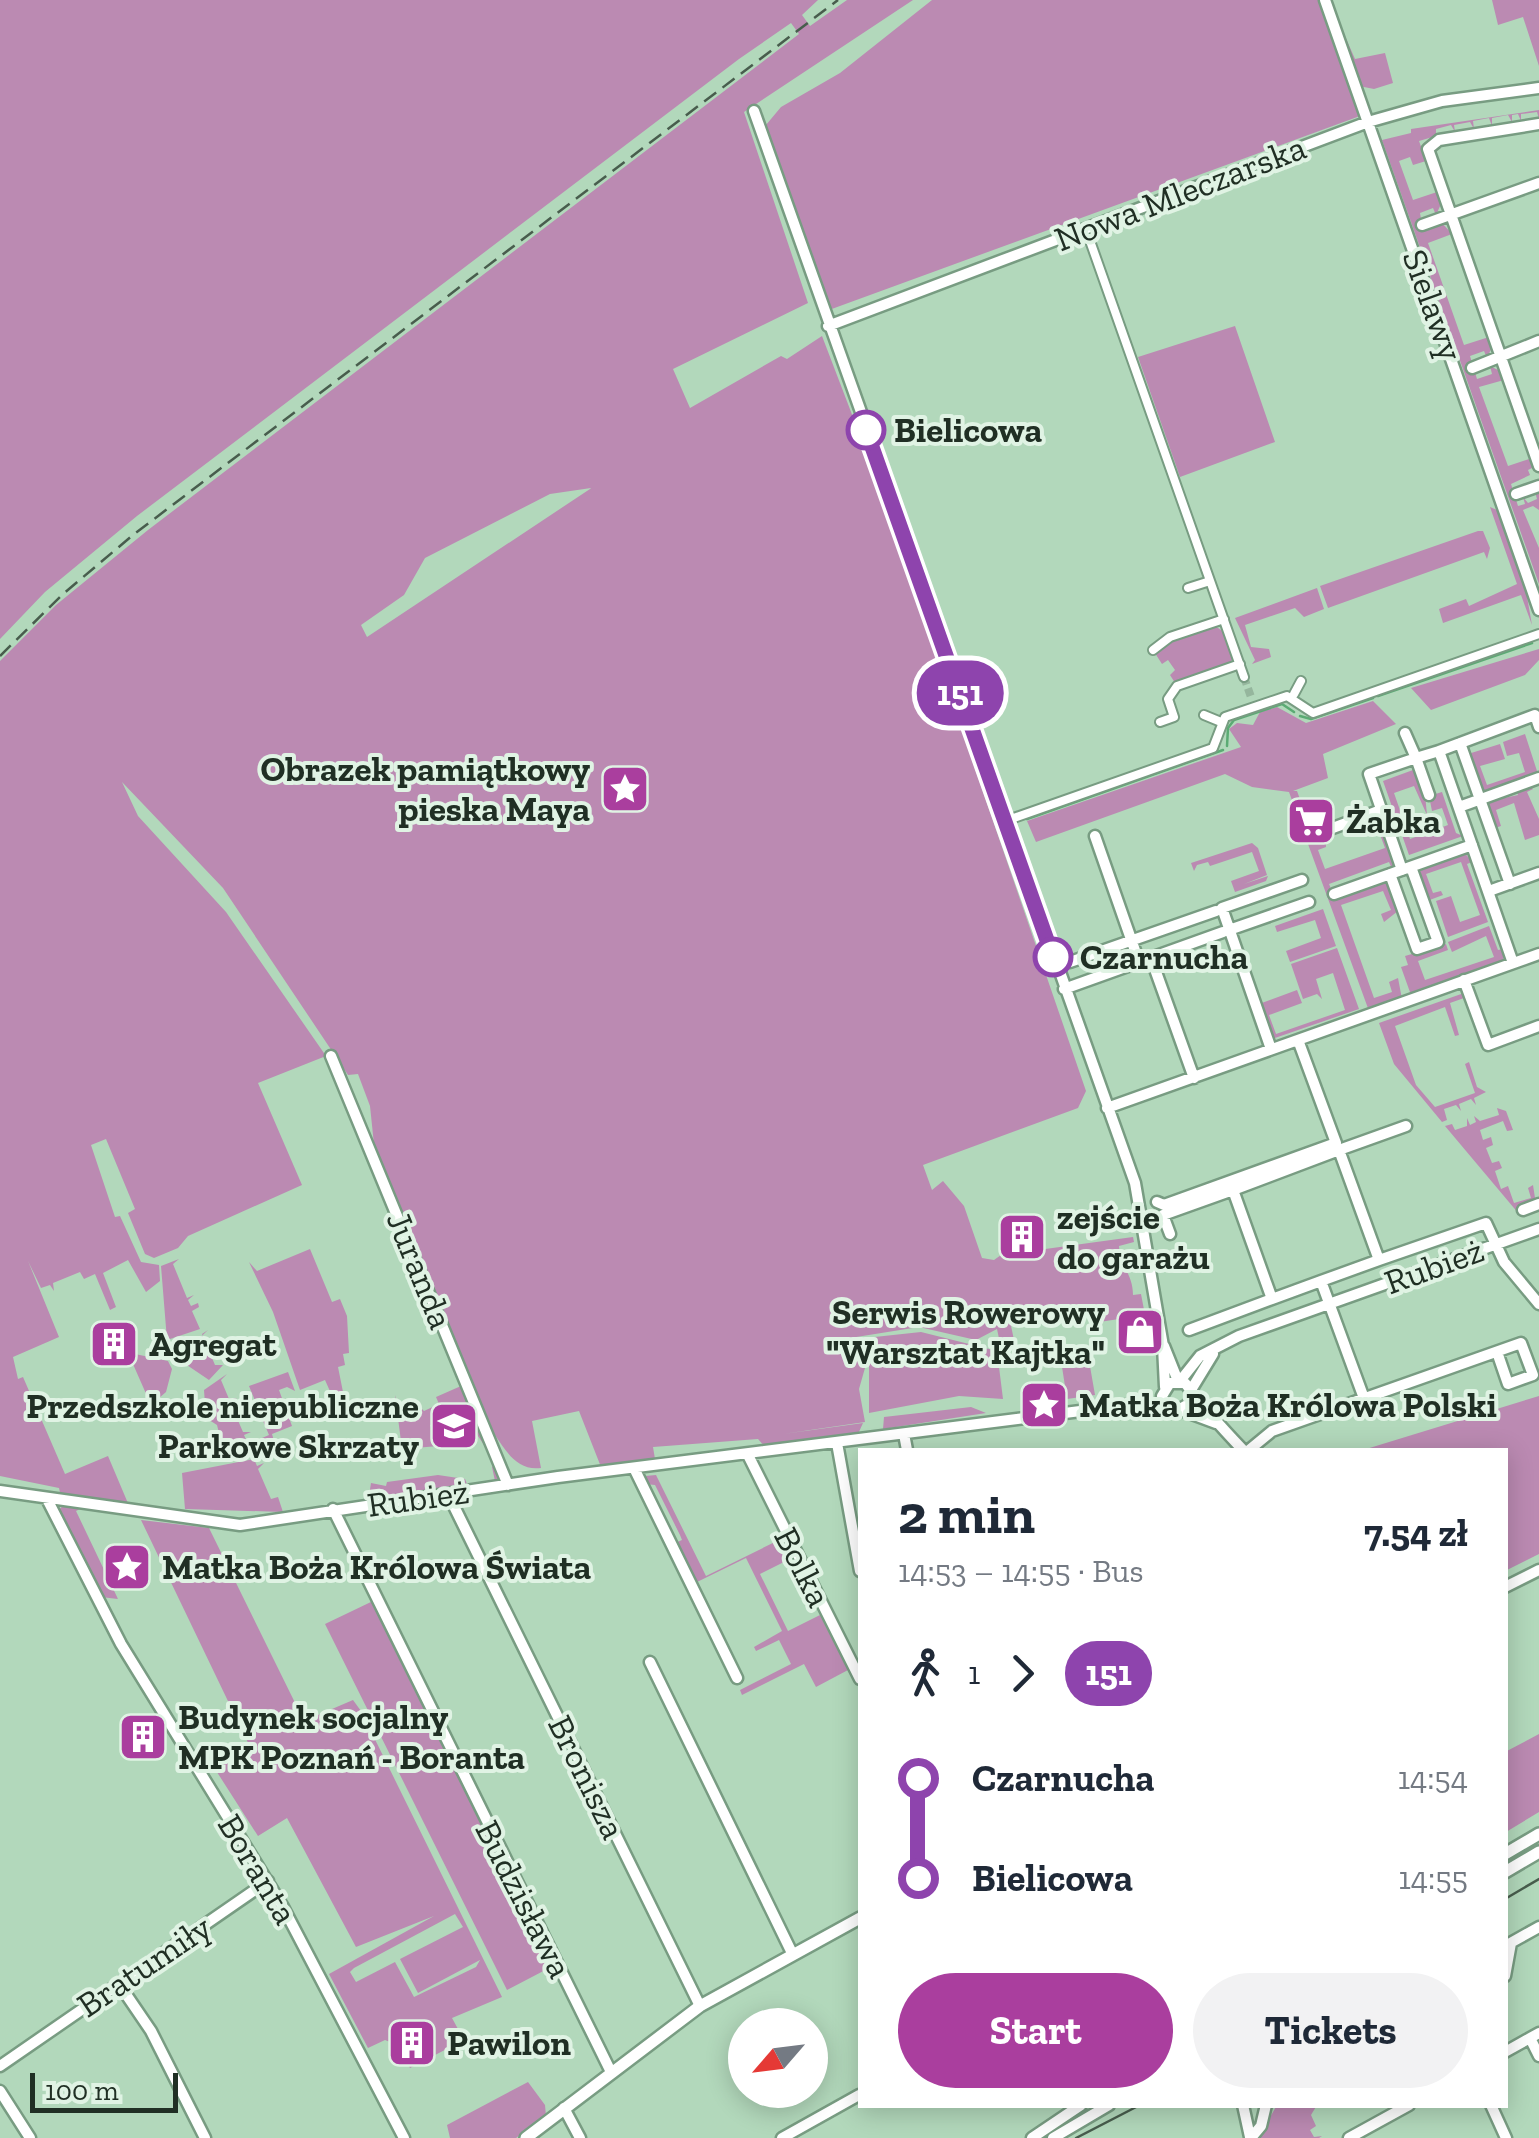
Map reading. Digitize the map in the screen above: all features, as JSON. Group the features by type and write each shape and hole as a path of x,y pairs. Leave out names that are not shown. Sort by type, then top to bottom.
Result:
{"street":[{"name":"Sielawy","path":"1325,0 1539,610"},
{"name":"Nowa Mleczarska","path":"828,326 1368,122 1442,101 1539,88"},
{"path":"754,111 1138,1196 1165,1348 1166,1406 1216,1424"},
{"path":"1539,124 1430,145 1450,215 1539,466"},
{"path":"1422,225 1539,183"},
{"path":"1088,238 1244,677"},
{"path":"1472,368 1539,342"},
{"path":"1516,494 1539,486"},
{"path":"1188,588 1210,580"},
{"path":"1153,650 1170,637 1224,619"},
{"path":"1284,685 1305,712 1313,713 1539,634"},
{"path":"1160,722 1174,717 1168,699 1177,686 1240,664"},
{"path":"1295,695 1301,681"},
{"path":"1204,716 1220,722 1295,695"},
{"path":"1251,697 1254,707"},
{"path":"1390,874 1416,949 1438,942 1369,774 1535,715 1539,726"},
{"path":"1005,821 1213,748 1218,744 1220,722"},
{"path":"1405,733 1429,795"},
{"path":"1460,743 1510,884"},
{"path":"1438,751 1513,962"},
{"path":"1458,807 1537,778 1539,792"},
{"path":"1314,835 1381,810"},
{"path":"1095,836 1194,1078"},
{"path":"1334,894 1472,845"},
{"path":"1489,891 1539,873"},
{"path":"1272,1049 1226,931 1222,908 1302,880"},
{"path":"1064,989 1309,902"},
{"path":"1070,962 1107,945 1136,939 1216,910"},
{"path":"1497,916 1510,912"},
{"path":"1107,1108 1539,954"},
{"path":"1464,980 1488,1045 1539,1026"},
{"path":"1157,1202 1164,1205 1336,1143 1298,1040"},
{"name":"Juranda","path":"332,1056 508,1485"},
{"path":"1170,1234 1162,1215 1406,1126"},
{"path":"1339,1150 1379,1260"},
{"path":"1233,1190 1272,1299"},
{"path":"1523,1210 1539,1204"},
{"path":"1189,1330 1486,1223 1504,1262 1539,1304"},
{"name":"Rubież","path":"1179,1381 1197,1359 1219,1346 1539,1229"},
{"path":"1321,1281 1365,1401"},
{"path":"1181,1410 1189,1404 1198,1372 1219,1346"},
{"path":"1165,1348 1184,1360 1197,1359"},
{"path":"1165,1348 1179,1381 1216,1424 1244,1448"},
{"path":"1249,1448 1272,1431 1497,1352"},
{"path":"1164,1388 1179,1381"},
{"name":"Rubież","path":"1128,1405 1164,1388"},
{"name":"Rubież","path":"0,1491 240,1525 634,1468 1128,1405 1166,1406"},
{"path":"904,1434 907,1448"},
{"path":"837,1443 858,1559"},
{"name":"Bolka","path":"748,1454 858,1675"},
{"path":"634,1468 736,1678"},
{"name":"Bronisza","path":"448,1494 700,2006"},
{"name":"Boranta","path":"47,1499 121,1644 268,1881 404,2138"},
{"name":"Budzisława","path":"332,1510 611,2072"},
{"path":"1508,1586 1539,1570"},
{"path":"650,1662 792,1953"},
{"path":"1508,1852 1539,1834"},
{"path":"1508,1870 1539,1852"},
{"name":"Bratumiły","path":"0,2066 268,1881"},
{"path":"526,2138 700,2006 858,1919"},
{"path":"1508,1944 1539,1927"},
{"path":"119,1984 151,2032 205,2138"},
{"path":"1508,2050 1534,2036 1539,2056"},
{"path":"0,2091 30,2138"},
{"path":"782,2138 858,2096"},
{"path":"564,2108 580,2138"},
{"path":"1032,2138 1077,2108"},
{"path":"1053,2138 1103,2108"},
{"path":"1244,2108 1250,2138"},
{"path":"1250,2138 1262,2126 1265,2108"},
{"path":"1349,2138 1403,2108"},
{"path":"1493,2108 1506,2138"}],"shaded area":[{"path":"0,0 818,0 802,15 810,26 847,0 913,0 744,112 808,303 673,369 690,408 781,356 787,359 822,336 908,561 879,490 1086,1091 1078,1108 923,1165 932,1190 943,1181 964,1206 982,1258 994,1260 1001,1255 1133,1237 1134,1242 1119,1246 1120,1253 1133,1295 1141,1294 1145,1315 1093,1323 1084,1312 1075,1310 1070,1319 1058,1324 1054,1304 995,1315 1009,1316 1015,1345 1001,1348 997,1329 976,1340 919,1327 850,1338 867,1361 859,1389 865,1422 783,1434 863,1423 858,1434 765,1447 758,1439 653,1447 655,1459 601,1467 579,1411 532,1421 541,1468 520,1464 495,1435 375,1154 370,1106 358,1074 348,1075 223,888 122,782 138,816 226,912 326,1056 258,1083 302,1185 188,1236 178,1248 154,1258 145,1254 128,1213 135,1209 106,1139 91,1145 115,1217 120,1216 141,1262 159,1265 160,1281 146,1292 128,1260 103,1273 116,1307 110,1310 95,1274 84,1279 80,1272 53,1283 54,1291 50,1285 41,1288 28,1261 59,1337 13,1357 18,1379 23,1377 65,1474 108,1456 130,1508 61,1497 59,1488 0,1476 0,661 56,605 148,530 799,34 791,23 137,516 45,592 0,639","holes":["591,488 367,637 361,625 404,595 425,558 550,494"]},
{"path":"932,0 1318,0 1360,116 829,310 761,131 781,107 840,73"},
{"path":"1329,0 1355,59 1385,53 1393,83 1374,89 1359,86"},
{"path":"1492,0 1539,0 1539,66 1523,17 1498,25"},
{"path":"1539,110 1539,119 1537,112 1521,114 1521,121 1518,114 1512,115 1512,122 1508,115 1492,118 1492,126 1489,118 1473,121 1474,129 1470,122 1454,125 1455,132 1451,125 1436,129 1436,136 1419,141 1426,161 1413,165 1410,157 1399,161 1413,200 1437,192 1441,204 1436,215 1433,208 1420,213 1423,232 1442,223 1452,234 1428,243 1464,345 1489,337 1492,347 1487,358 1484,351 1470,356 1477,379 1492,374 1490,366 1500,371 1504,380 1479,387 1508,466 1532,458 1534,467 1528,470 1530,475 1511,484 1518,506 1525,504 1523,497 1528,503 1537,499 1535,492 1539,492 1539,510 1533,506 1523,510 1539,548 1539,584 1382,140 1411,133 1411,129"},
{"path":"1235,326 1275,442 1180,477 1138,357"},
{"path":"1490,507 1497,510 1526,591 1532,625 1521,595 1443,623 1439,609 1466,599 1469,606 1517,584"},
{"path":"1483,531 1490,548 1487,559 1484,552 1328,608 1320,586"},
{"path":"1317,588 1324,609 1304,617 1295,608 1245,625 1251,647 1269,649 1271,657 1252,664 1255,660 1235,618"},
{"path":"1215,626 1224,632 1233,657 1229,666 1177,686 1170,675 1175,670 1168,660 1162,664 1153,650 1170,637"},
{"path":"1539,649 1539,660 1525,675 1431,710 1411,688"},
{"path":"1373,701 1396,724 1323,754 1328,778 1293,791 1297,791 1309,824 1325,819 1326,847 1318,850 1325,869 1385,848 1378,829 1370,831 1367,820 1374,818 1380,820 1395,862 1392,869 1389,862 1329,884 1335,898 1385,881 1398,911 1384,922 1381,914 1391,910 1383,891 1341,905 1374,998 1392,992 1389,982 1398,978 1402,999 1369,1011 1289,792 1252,787 1225,774 1036,842 1027,821 1241,747 1229,729 1237,723 1253,725 1260,712 1277,707 1306,723"},
{"path":"1525,734 1538,774 1482,791 1468,754 1500,744 1505,759 1480,766 1487,785 1525,772 1519,753 1507,756 1503,742"},
{"path":"1411,763 1425,794 1427,815 1414,786 1394,793 1410,839 1448,825 1442,808 1432,811 1429,796 1442,792 1456,833 1463,836 1409,855 1383,781 1413,770"},
{"path":"1516,789 1533,789 1527,792 1539,819 1539,835 1525,840 1514,803 1496,810 1501,826 1495,828 1486,802 1518,795"},
{"path":"1252,843 1258,848 1267,875 1244,884 1268,876 1266,881 1235,892 1231,881 1259,871 1252,852 1210,866 1208,862 1197,865 1194,871 1191,863"},
{"path":"1464,852 1472,862 1467,864 1488,922 1448,937 1436,901 1451,896 1460,922 1480,915 1461,862 1426,874 1433,893 1441,891 1443,895 1427,901 1417,872"},
{"path":"1323,909 1336,946 1290,962 1286,951 1321,938 1315,920 1277,932 1275,926"},
{"path":"1489,926 1498,950 1503,949 1504,962 1411,995 1401,967 1408,965 1405,956 1446,944 1448,950 1418,961 1425,980 1494,957 1486,936 1452,952 1448,942"},
{"path":"1337,948 1359,1009 1272,1039 1259,1004 1297,990 1302,1003 1269,1015 1276,1034 1345,1010 1333,973 1316,979 1322,999 1317,994 1303,999 1291,964"},
{"path":"1464,993 1468,1004 1464,998 1450,1003 1459,1035 1455,1036 1445,1007 1395,1026 1416,1085 1435,1107 1475,1093 1465,1064 1469,1062 1477,1087 1486,1092 1474,1098 1476,1105 1471,1099 1459,1104 1461,1111 1456,1105 1444,1109 1447,1120 1442,1122 1394,1064 1379,1023"},
{"path":"1497,1108 1506,1111 1513,1130 1507,1131 1503,1121 1480,1130 1483,1140 1491,1137 1493,1145 1486,1148 1492,1163 1499,1161 1502,1168 1495,1171 1501,1189 1508,1186 1514,1203 1531,1198 1528,1188 1533,1185 1535,1198 1520,1206 1519,1214 1445,1126 1452,1124 1455,1130 1467,1126 1467,1118 1470,1125 1476,1122 1474,1116 1480,1121 1499,1115"},
{"path":"310,1249 332,1302 340,1299 347,1316 349,1353 343,1354 345,1365 338,1367 345,1402 353,1401 348,1411 337,1407 325,1380 300,1390 273,1312 249,1262 257,1271"},
{"path":"179,1259 173,1264 187,1298 194,1295 188,1300 191,1306 198,1303 199,1307 192,1311 200,1329 167,1340 161,1266"},
{"path":"921,1332 997,1351 1003,1399 959,1396 869,1413 869,1358 856,1339"},
{"path":"203,1335 215,1365 223,1365 209,1380 178,1359"},
{"path":"1087,1349 1095,1395 1067,1399 1060,1354"},
{"path":"129,1355 168,1361 172,1369 166,1392 151,1405"},
{"path":"288,1372 295,1391 287,1387 279,1390 292,1426 272,1434 274,1441 268,1443 262,1438 269,1435 258,1409 252,1412 249,1407 256,1403 249,1386"},
{"path":"227,1374 221,1380 229,1399 237,1398 230,1402 243,1432 251,1432 244,1435 248,1444 255,1442 258,1447 248,1452 220,1437 217,1425 206,1418 204,1390"},
{"path":"459,1379 492,1457 476,1433 470,1435 462,1416 430,1425 439,1446 402,1449 395,1395 398,1405 412,1399 424,1411 439,1404 436,1397 461,1386"},
{"path":"1539,1396 1539,1554 1508,1570 1508,1448 1370,1448"},
{"path":"971,1407 986,1413 883,1429 884,1417"},
{"path":"254,1459 257,1466 264,1463 258,1469 271,1499 278,1497 283,1512 185,1509 182,1473"},
{"path":"497,1463 500,1484 373,1501 369,1496 371,1483 386,1486 387,1482 438,1475 465,1479 467,1484 495,1481 492,1467"},
{"path":"656,1475 706,1576 781,1539 792,1558 760,1574 788,1631 820,1615 848,1670 816,1687 804,1664 742,1695 740,1690 791,1664 779,1640 756,1651 754,1647 782,1631 746,1558 695,1583 675,1543 682,1540 680,1535 655,1485 645,1484 645,1476"},
{"path":"63,1506 82,1508 76,1511 118,1599 101,1597 57,1511"},
{"path":"141,1520 209,1528 304,1721 353,1700 361,1711 502,1997 452,2018 464,2040 410,2068 403,2056 435,2040 427,2026 395,2044 385,2040 368,2048 329,1974 434,1916 356,1947 287,1818 258,1836 215,1769 251,1749","holes":["455,1914 463,1927 400,1959 418,1993 480,1960 476,1967 414,1997 395,1962 356,1982 350,1972"]},
{"path":"373,1601 553,1966 507,1990 325,1624"},
{"path":"1539,1734 1539,1812 1508,1831 1508,1750"},
{"path":"528,2082 545,2105 546,2116 516,2138 450,2138 447,2125"},
{"path":"1275,2108 1315,2108 1311,2115 1316,2126 1310,2130 1314,2137 1322,2136 1319,2138 1258,2138"}],"waterway":[{"path":"1378,696 1532,643"},
{"path":"1300,716 1311,719 1373,698"},
{"path":"1227,746 1228,728 1234,720 1282,704 1294,712"},
{"path":"1027,819 1223,750"}],"tunnel":[{"path":"1244,677 1251,697"}],"tram line":[{"path":"1508,1897 1539,1879"},
{"path":"1076,2138 1134,2108"}],"railway":[{"path":"0,656 63,594 133,535 838,0"}],"bus line":[{"name":"151","path":"866,430 1053,957"}],"place":[{"name":"Bielicowa","path":"866,430"},
{"name":"Obrazek pamiątkowy pieska Maya","path":"625,789"},
{"name":"Żabka","path":"1311,821"},
{"name":"Czarnucha","path":"1053,957"},
{"name":"zejście do garażu","path":"1022,1237"},
{"name":"Serwis Rowerowy \"Warsztat Kajtka\"","path":"1140,1332"},
{"name":"Agregat","path":"114,1344"},
{"name":"Matka Boża Królowa Polski","path":"1044,1405"},
{"name":"Przedszkole niepubliczne Parkowe Skrzaty","path":"454,1426"},
{"name":"Matka Boża Królowa Świata","path":"127,1567"},
{"name":"Budynek socjalny MPK Poznań - Boranta","path":"143,1737"},
{"name":"Pawilon","path":"412,2043"}]}
